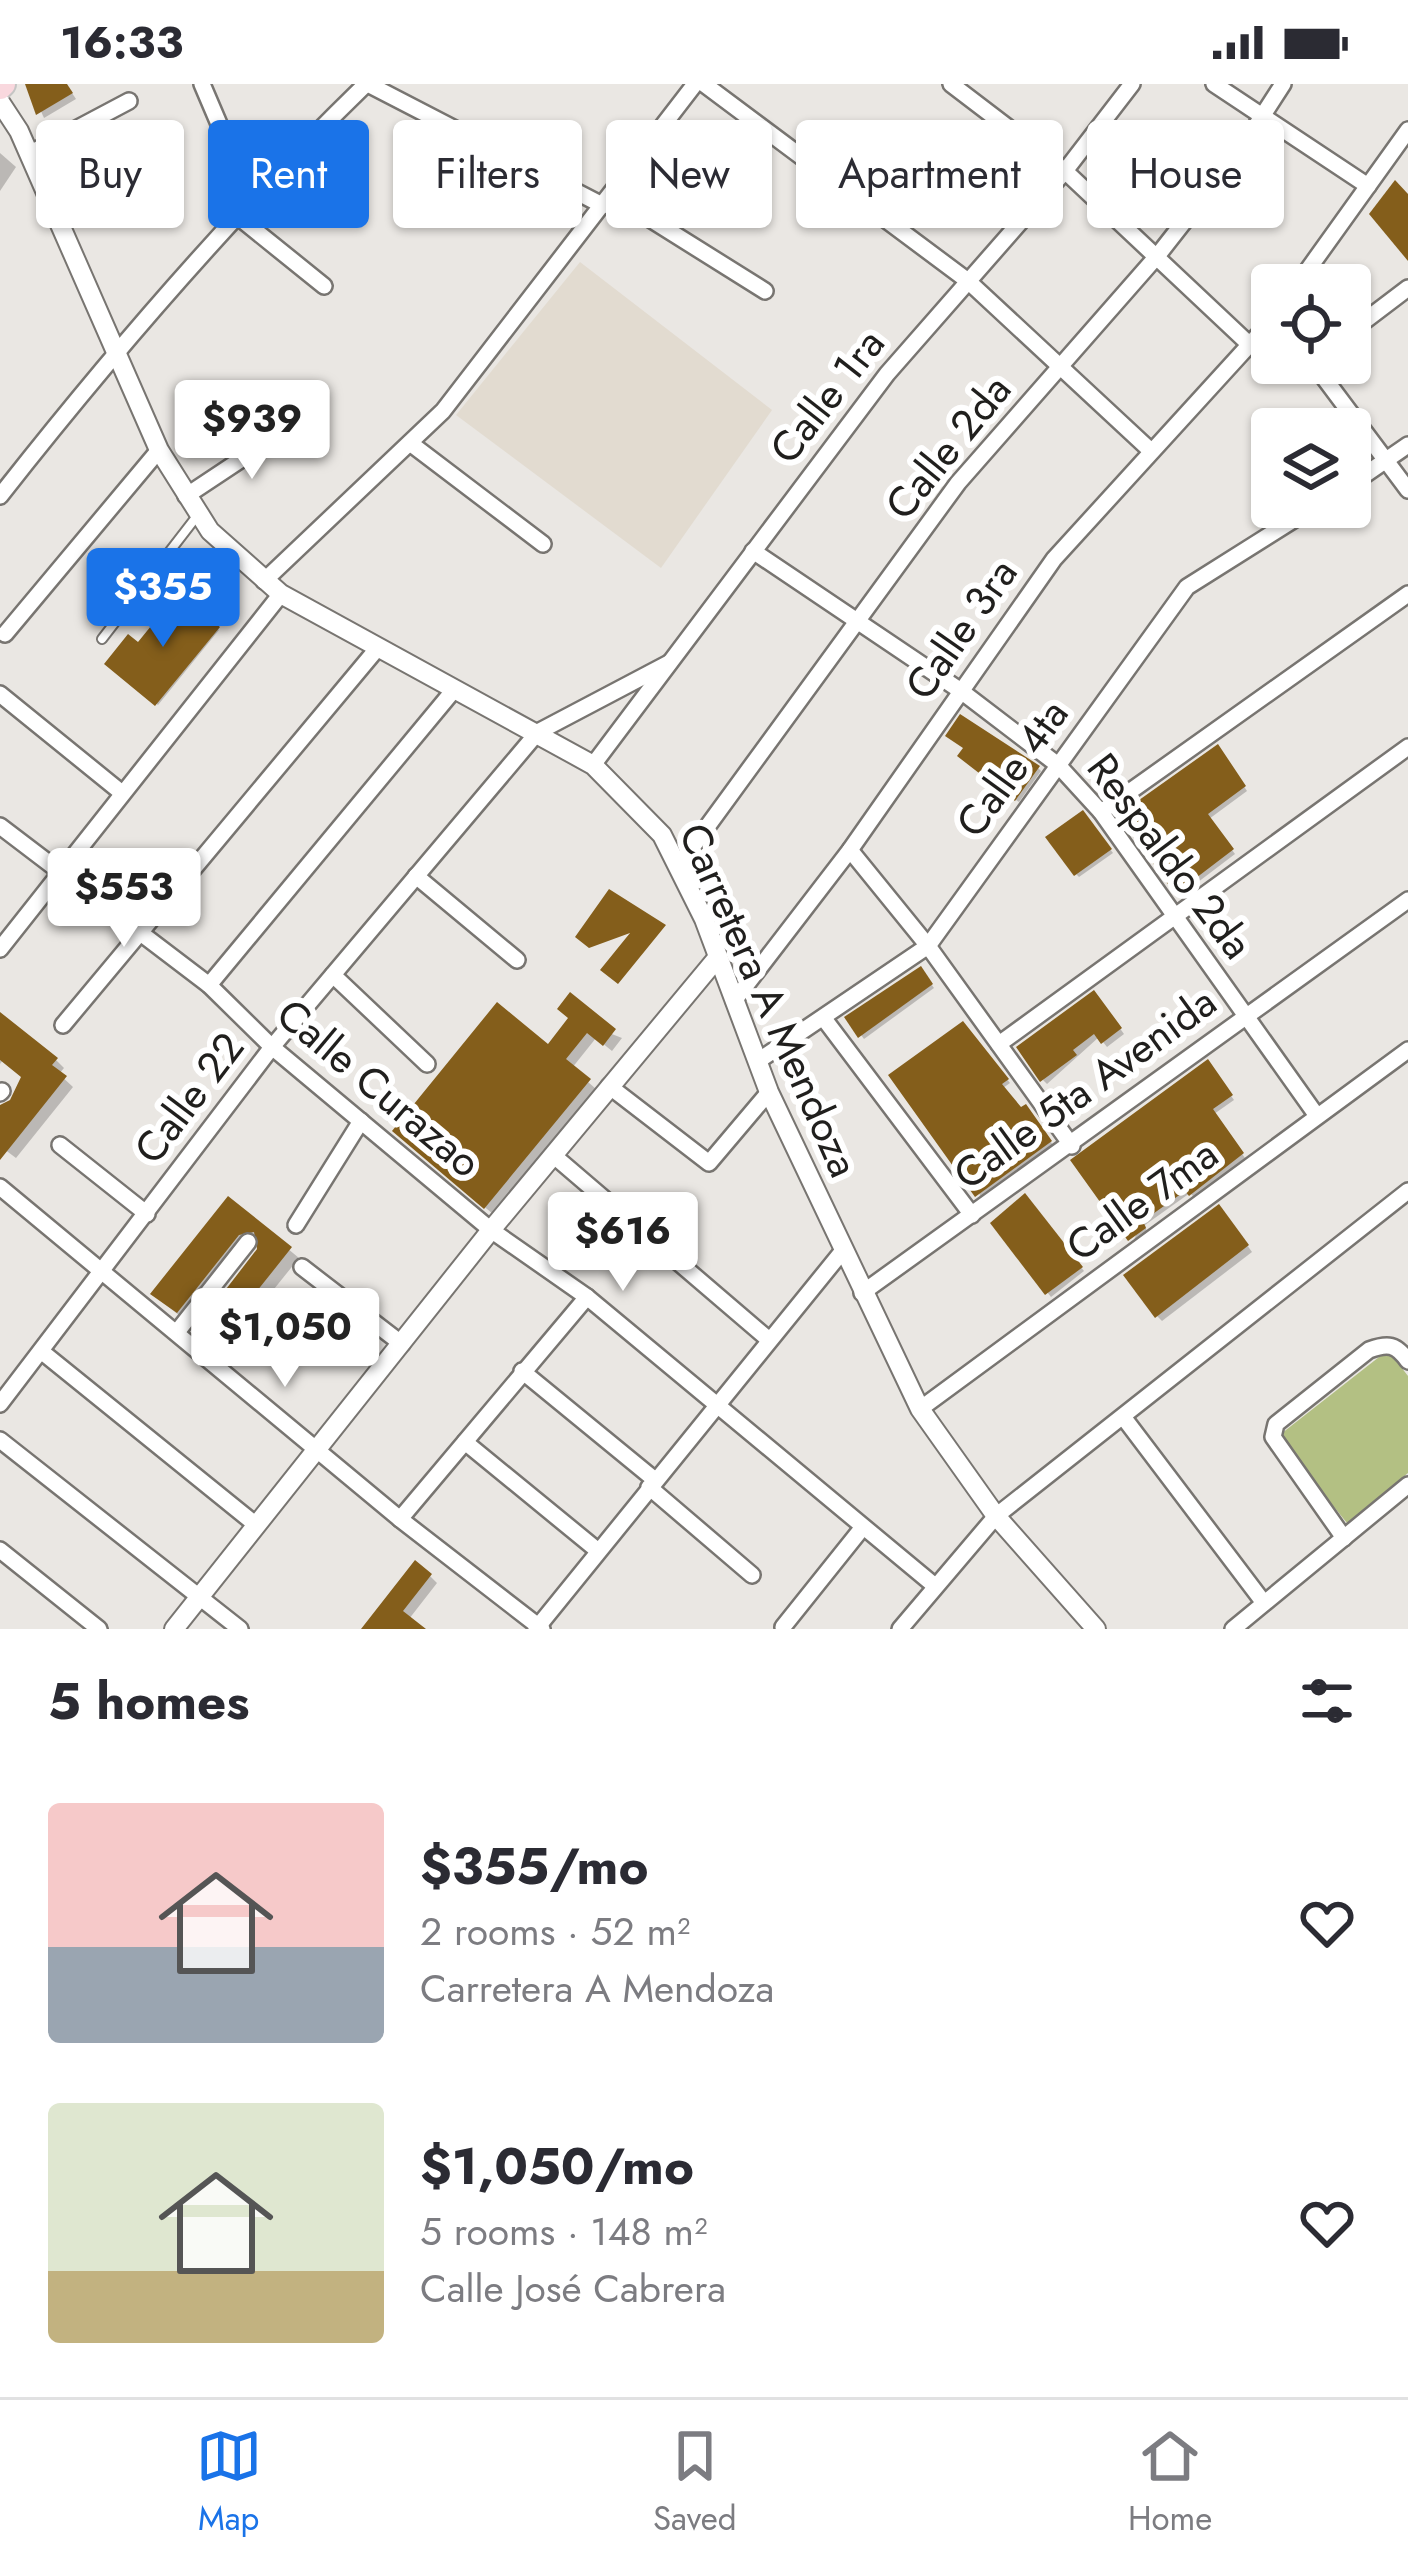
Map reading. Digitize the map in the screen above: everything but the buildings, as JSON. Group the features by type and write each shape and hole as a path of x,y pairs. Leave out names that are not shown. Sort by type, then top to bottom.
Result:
{"street":[{"path":"202,84 217,120"},
{"path":"331,120 367,84 602,205 631,207 765,291"},
{"path":"265,580 443,411 700,84 968,281 1151,451"},
{"path":"951,84 1065,171 1250,346"},
{"name":"Calle 1ra","path":"593,765 886,374 1065,171 1132,84"},
{"path":"1214,84 1368,186"},
{"name":"Calle 2da","path":"680,864 958,483 1158,255 1282,84"},
{"path":"29,154 129,100"},
{"name":"Carretera A Mendoza","path":"0,102 29,154 159,450 198,514 281,594 376,650 538,731 593,765 652,821 680,864 769,1092 841,1253 920,1409 996,1516 1096,1629"},
{"path":"1313,264 1408,130"},
{"path":"0,496 113,352 224,228"},
{"path":"252,228 324,286"},
{"path":"1371,316 1408,288"},
{"name":"Calle 3ra","path":"734,1001 850,850 1054,559 1250,346"},
{"path":"1329,384 1408,490"},
{"path":"186,496 290,427"},
{"path":"410,443 543,544"},
{"path":"1371,472 1408,446"},
{"path":"5,634 159,450"},
{"name":"Calle 4ta","path":"758,1061 928,946 1187,586 1280,528"},
{"name":"Respaldo 2da","path":"753,551 961,691 1058,765 1101,812 1171,917 1317,1116"},
{"path":"0,949 281,594"},
{"path":"1101,812 1408,594"},
{"path":"63,1024 376,650"},
{"path":"538,731 669,662"},
{"path":"209,985 453,691"},
{"path":"0,694 122,794"},
{"name":"Calle 22","path":"0,1404 272,1047 538,731"},
{"path":"999,1044 1408,747"},
{"name":"Calle Curazao","path":"0,826 209,985 272,1047 491,1230 587,1297 935,1586"},
{"path":"850,850 928,946 1072,1146"},
{"path":"416,876 517,961"},
{"name":"Calle 5ta Avenida","path":"862,1293 1408,900"},
{"path":"174,1629 491,1230 718,957"},
{"path":"333,975 428,1064"},
{"path":"826,1019 972,1215"},
{"name":"Calle 7ma","path":"920,1409 1408,1050"},
{"path":"608,1086 709,1163 769,1092"},
{"path":"296,1225 361,1121"},
{"path":"60,1145 147,1214"},
{"path":"553,1155 768,1339"},
{"path":"0,1187 400,1520 539,1628 597,1550 841,1253"},
{"path":"900,1629 996,1516 1406,1196"},
{"path":"177,1332 248,1242"},
{"path":"302,1267 402,1344"},
{"path":"400,1520 587,1297"},
{"path":"1344,1538 1281,1453 1273,1437 1276,1424 1369,1350 1386,1344 1398,1348 1408,1361"},
{"path":"41,1352 255,1524"},
{"path":"522,1371 752,1574"},
{"path":"1124,1418 1264,1603"},
{"path":"0,1440 241,1629"},
{"path":"465,1442 597,1550"},
{"path":"1233,1629 1408,1485"},
{"path":"783,1627 863,1527"},
{"path":"0,1550 99,1629"}],"lane":[{"path":"102,639 198,514"}],"shaded area":[{"path":"580,262 772,410 661,568 456,415"}],"green space":[{"path":"1388,1350 1408,1376 1408,1473 1347,1523 1277,1437"}]}
